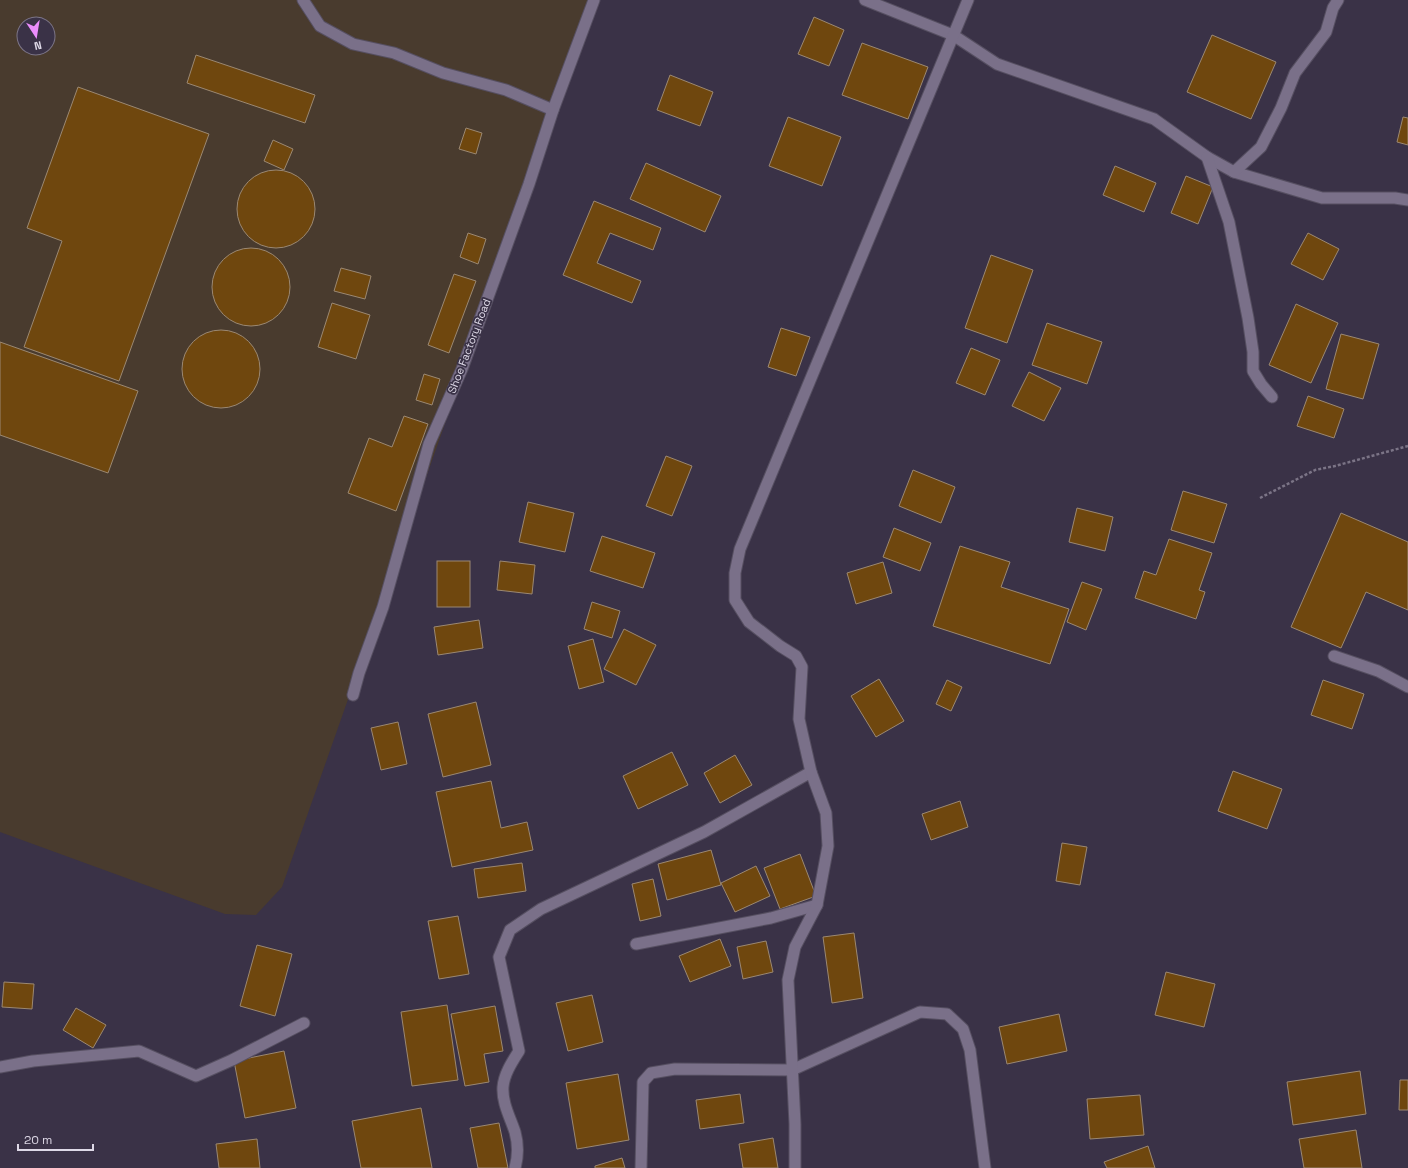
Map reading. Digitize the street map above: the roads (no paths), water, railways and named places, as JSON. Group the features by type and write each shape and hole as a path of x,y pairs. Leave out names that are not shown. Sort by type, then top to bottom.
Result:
{"street":[{"path":"303,0 320,26 353,44 394,53 443,74 506,90 553,110"},
{"name":"Shoe Factory Road","path":"353,694 359,672 383,607 429,444 462,369 529,184 553,110 594,0"},
{"path":"865,0 953,35 997,64 1154,118 1207,157 1234,172 1322,198 1395,198 1408,200"},
{"path":"795,1168 795,1124 788,980 795,947 817,905 828,846 826,814 811,772 799,720 802,667 796,656 780,646 749,622 735,600 735,573 740,549 968,0"},
{"path":"1234,172 1261,147 1281,108 1295,73 1326,32 1333,8 1338,0"},
{"path":"1207,157 1230,229 1248,318 1253,352 1253,371 1261,384 1272,397"},
{"path":"1334,656 1378,671 1408,687"},
{"path":"515,1168 518,1158 515,1133 504,1102 503,1087 508,1070 519,1050 499,957 510,930 541,909 704,832 811,772"},
{"path":"636,944 771,918 817,905"},
{"path":"641,1168 643,1082 651,1073 675,1069 792,1070 920,1012 947,1014 963,1029 970,1050 985,1168"},
{"path":"0,1067 33,1061 139,1051 196,1076 232,1060 304,1023"}]}
